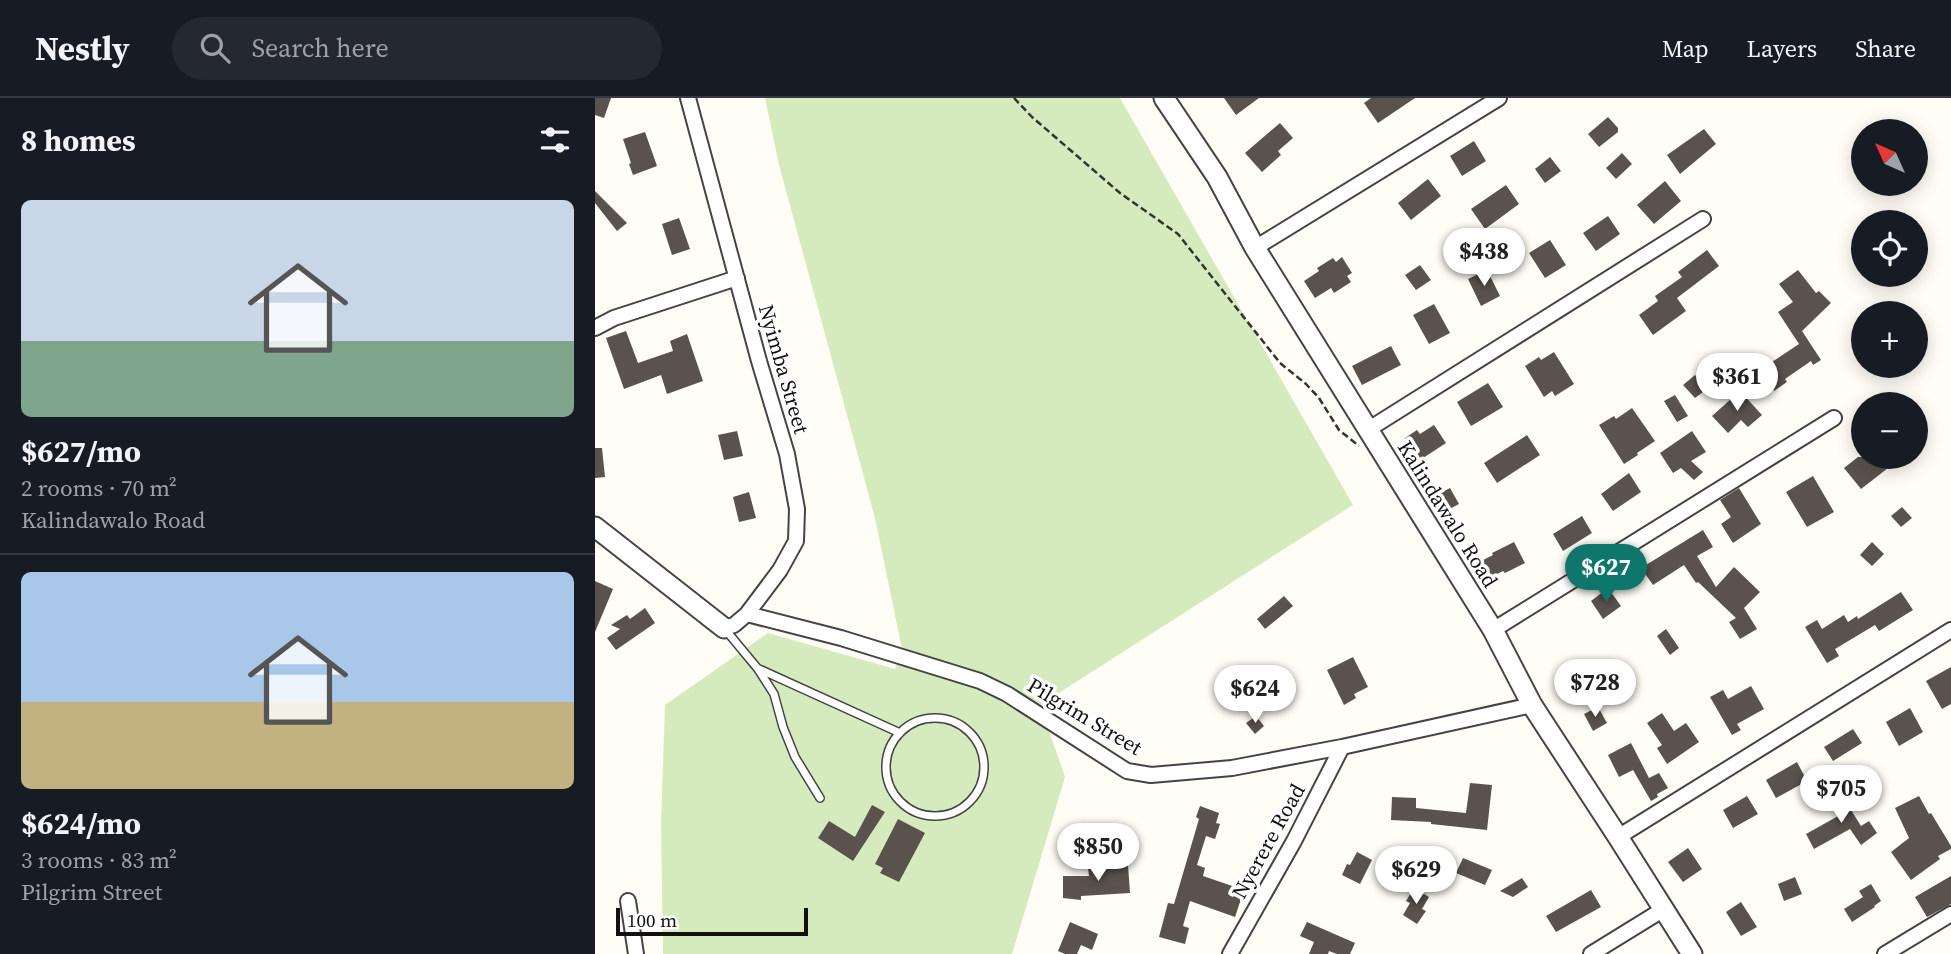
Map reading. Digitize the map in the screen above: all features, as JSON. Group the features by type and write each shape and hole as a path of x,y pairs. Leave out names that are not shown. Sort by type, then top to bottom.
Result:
{"street":[{"name":"Nyimba Street","path":"688,98 787,454 797,509 796,541 780,570 747,614 734,625 724,628"},
{"name":"Kalindawalo Road","path":"1164,98 1217,177 1255,248 1493,630 1532,705 1692,954"},
{"path":"1255,248 1499,98"},
{"path":"1369,429 1703,219"},
{"path":"595,328 614,318 737,278"},
{"path":"1493,630 1834,418"},
{"path":"595,527 724,628"},
{"name":"Pilgrim Street","path":"747,614 841,638 980,681 1007,694 1127,771 1151,775 1232,768 1532,705"},
{"path":"1618,837 1951,630"},
{"name":"Nyerere Road","path":"1230,954 1294,841 1342,747"},
{"path":"628,901 636,954"},
{"path":"1591,954 1664,909"},
{"path":"1885,954 1951,914"}],"lane":[{"path":"724,628 758,669 774,694 795,757 820,798"},
{"path":"758,669 900,733"},
{"path":"935,718 953,721 970,731 981,747 985,766 981,785 971,801 955,812 936,816 917,813 901,803 890,787 886,768 889,749 900,733 916,722 935,718"}],"path":[{"path":"1014,98 1032,117 1120,193 1178,234 1280,363 1319,398 1339,430 1356,445 1386,456"}],"green space":[{"path":"765,98 1120,98 1353,505 1040,705 1065,777 1012,954 663,954 661,825 665,705 768,633 895,669 902,649 875,518 779,165"}],"building":[{"path":"595,98 611,98 604,118 595,115"},
{"path":"1224,98 1259,98 1236,115"},
{"path":"1371,98 1415,98 1378,123 1364,103"},
{"path":"1608,117 1618,128 1618,132 1599,147 1588,134"},
{"path":"1280,123 1293,138 1278,151 1281,155 1262,172 1245,153"},
{"path":"1704,129 1716,144 1680,174 1667,155"},
{"path":"645,132 657,166 633,175 623,139"},
{"path":"1474,141 1486,161 1462,176 1450,156"},
{"path":"1622,153 1632,164 1616,179 1606,168"},
{"path":"1550,157 1561,171 1545,183 1535,169"},
{"path":"1428,179 1441,196 1411,220 1398,203"},
{"path":"1665,181 1681,201 1654,224 1637,205"},
{"path":"1506,185 1519,204 1485,229 1471,209"},
{"path":"595,191 627,223 617,231 595,203"},
{"path":"1608,216 1620,234 1596,251 1583,233"},
{"path":"679,218 690,249 672,255 662,224"},
{"path":"1550,240 1566,265 1545,278 1529,253"},
{"path":"1707,250 1719,266 1677,298 1686,311 1653,335 1639,315 1658,301 1655,296 1682,277 1678,272"},
{"path":"1342,257 1352,273 1347,276 1351,282 1334,293 1331,288 1315,298 1304,281 1319,271 1317,268 1333,258 1336,262"},
{"path":"1420,265 1431,280 1416,290 1405,275"},
{"path":"1487,270 1500,296 1481,306 1468,279"},
{"path":"1798,270 1816,293 1819,291 1831,303 1802,331 1821,360 1813,365 1811,361 1785,379 1787,382 1774,391 1760,370 1799,344 1778,312 1793,302 1779,284"},
{"path":"1434,304 1450,333 1429,344 1413,315"},
{"path":"626,331 638,363 673,351 670,341 687,334 703,381 667,394 661,375 624,389 606,338"},
{"path":"1391,346 1401,365 1362,385 1352,366"},
{"path":"1554,352 1574,384 1555,396 1552,391 1544,397 1525,366"},
{"path":"1695,375 1707,389 1695,398 1683,385"},
{"path":"1488,383 1503,407 1471,426 1457,402"},
{"path":"1740,391 1762,415 1748,427 1741,420 1728,433 1712,416"},
{"path":"1675,395 1688,416 1677,422 1664,401"},
{"path":"1632,408 1655,441 1624,464 1599,425 1614,416 1616,419"},
{"path":"1434,425 1446,443 1420,460 1405,438 1417,430 1420,434"},
{"path":"737,431 743,456 724,460 718,435"},
{"path":"1692,431 1706,452 1691,461 1703,472 1694,480 1681,468 1673,473 1660,453"},
{"path":"1527,435 1540,455 1497,483 1484,463"},
{"path":"595,448 602,448 605,477 595,478"},
{"path":"1851,462 1851,469 1887,469 1861,489 1844,468"},
{"path":"1629,473 1641,492 1613,511 1601,494"},
{"path":"1813,476 1834,512 1807,527 1786,492"},
{"path":"1450,488 1459,504 1442,513 1433,497"},
{"path":"1739,488 1761,524 1733,543 1721,524 1731,517 1720,500"},
{"path":"749,492 756,518 739,522 733,497"},
{"path":"1902,507 1912,518 1901,527 1891,516"},
{"path":"1582,516 1592,533 1563,551 1553,534"},
{"path":"1703,530 1713,547 1697,556 1716,587 1734,567 1760,592 1744,608 1757,629 1740,639 1729,622 1736,618 1696,583 1684,565 1653,585 1641,568"},
{"path":"1514,542 1525,563 1487,579 1479,562"},
{"path":"1872,542 1884,554 1872,566 1860,555"},
{"path":"595,581 613,589 595,632"},
{"path":"1608,588 1621,606 1603,619 1591,601"},
{"path":"1901,592 1913,610 1879,631 1875,625 1835,649 1839,656 1827,663 1805,627 1817,620 1822,629 1844,615 1848,622 1857,616 1858,619"},
{"path":"1284,596 1293,606 1265,629 1257,619"},
{"path":"645,608 655,623 616,650 607,638 620,629 611,625 627,615 630,619"},
{"path":"1666,629 1679,648 1670,655 1657,636"},
{"path":"1353,657 1368,687 1354,694 1356,698 1344,705 1327,670"},
{"path":"1614,662 1627,679 1617,686 1605,668"},
{"path":"1951,667 1951,704 1942,709 1926,681"},
{"path":"1751,686 1764,709 1737,724 1741,730 1732,735 1710,697 1723,690 1728,699"},
{"path":"1598,707 1607,723 1593,731 1584,714"},
{"path":"1910,708 1923,732 1899,746 1886,722"},
{"path":"1662,713 1674,731 1686,723 1699,742 1667,764 1657,748 1662,745 1647,723"},
{"path":"1256,716 1264,726 1255,734 1246,723"},
{"path":"1853,729 1862,743 1833,761 1824,747"},
{"path":"1631,743 1649,778 1659,773 1668,788 1651,801 1633,770 1619,777 1608,755"},
{"path":"1797,762 1807,781 1776,798 1766,780"},
{"path":"1470,783 1492,785 1487,830 1431,822 1391,820 1392,797 1416,798 1416,808 1466,813"},
{"path":"1838,789 1861,826 1869,821 1877,833 1861,845 1850,829 1814,849 1806,834 1840,815 1827,795"},
{"path":"1747,796 1758,814 1733,828 1723,810"},
{"path":"1919,796 1951,849 1938,856 1940,859 1911,880 1891,852 1909,838 1895,808"},
{"path":"872,805 885,812 853,861 818,838 829,821 855,837"},
{"path":"1200,806 1219,813 1216,823 1220,824 1215,839 1206,836 1197,865 1205,868 1203,876 1244,890 1235,917 1190,901 1183,926 1189,928 1185,944 1159,937 1168,903 1174,904 1199,819 1196,817"},
{"path":"898,819 925,833 899,882 880,873 883,868 875,864"},
{"path":"1688,848 1702,869 1683,882 1668,862"},
{"path":"1357,852 1372,860 1360,884 1342,875"},
{"path":"1463,858 1492,870 1485,885 1456,873"},
{"path":"1128,865 1130,893 1081,896 1081,900 1063,898 1063,876 1089,876 1088,868"},
{"path":"1951,876 1951,904 1927,917 1915,897"},
{"path":"1795,877 1802,894 1784,901 1778,884"},
{"path":"1522,878 1528,887 1513,897 1500,891"},
{"path":"1871,884 1881,901 1852,922 1844,909 1863,897 1859,891"},
{"path":"1414,888 1429,897 1422,909 1426,911 1417,924 1403,915 1410,903 1406,901"},
{"path":"1591,890 1601,907 1556,932 1546,916"},
{"path":"1741,902 1757,927 1741,936 1726,912"},
{"path":"1070,922 1098,934 1092,950 1081,945 1077,954 1058,951"},
{"path":"1307,922 1355,943 1350,954 1329,951 1328,954 1309,954 1314,942 1300,936"}]}
